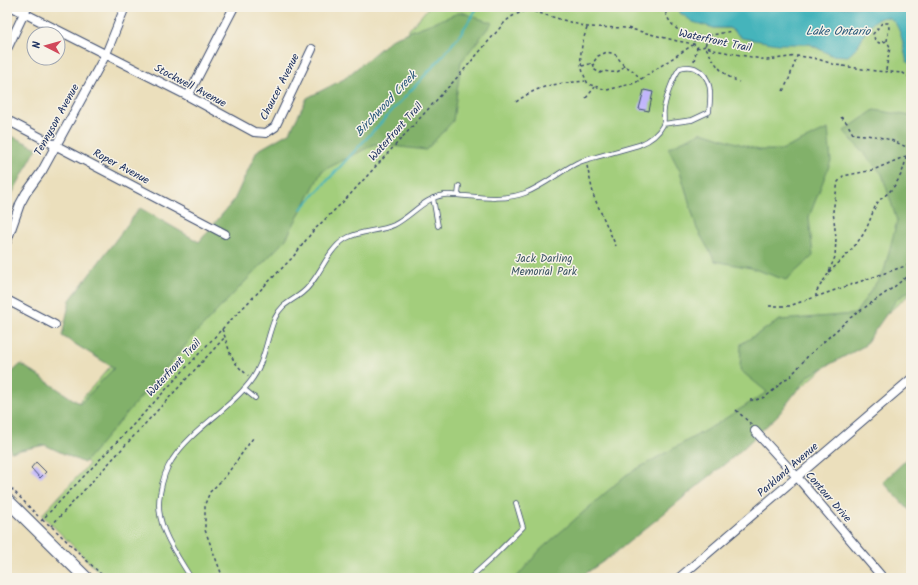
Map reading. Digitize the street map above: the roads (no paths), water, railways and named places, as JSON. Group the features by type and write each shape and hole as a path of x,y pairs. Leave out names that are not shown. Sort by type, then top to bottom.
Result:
{"main road":[{"path":"7,500 86,578"}],"street":[{"name":"Stockwell Avenue","path":"12,7 26,10 254,132 266,133"},
{"name":"Tennyson Avenue","path":"7,241 20,204 42,171 106,54 125,7"},
{"path":"188,96 234,7"},
{"path":"7,49 26,10"},
{"name":"Chaucer Avenue","path":"266,133 275,127 312,49"},
{"name":"Roper Avenue","path":"7,120 225,234"},
{"path":"7,300 55,326"},
{"name":"Parkland Avenue","path":"679,578 911,379"},
{"name":"Contour Drive","path":"755,431 797,477 883,578"}],"lane":[{"path":"191,578 166,536 161,520 159,509 165,473 172,460 182,447 253,379 263,359 276,316 285,304 302,293 314,280 336,247 344,240 355,234 386,228 395,224 433,198 445,195 458,195 492,198 525,193 552,179 576,163 639,145 653,138 664,124 664,108 675,75 680,68 687,66 700,70 707,77 710,89 709,112 692,120 664,124"},
{"path":"458,195 459,186"},
{"path":"433,198 438,226"},
{"path":"244,389 255,398"},
{"path":"470,578 523,527 516,503"}],"water":[{"name":"Lake Ontario","path":"680,7 911,7 911,64 907,62 898,28 894,21 888,18 880,18 871,24 856,48 848,56 831,55 810,44 778,44 742,38 729,28 714,28 693,22 680,13"}],"waterway":[{"name":"Birchwood Creek","path":"301,209 440,59 459,36 478,7"}],"park label":[{"name":"Jack Darling Memorial Park","path":"544,265"}]}
